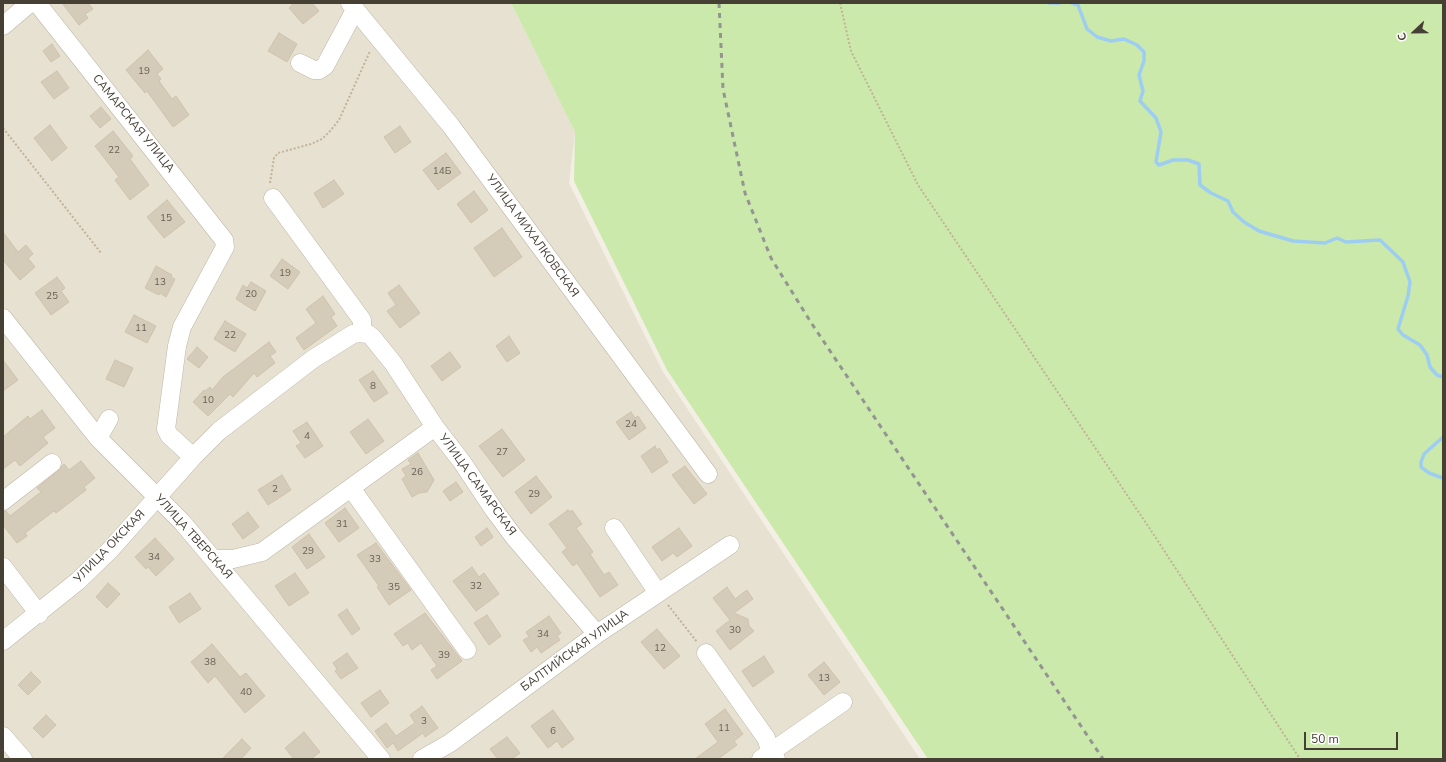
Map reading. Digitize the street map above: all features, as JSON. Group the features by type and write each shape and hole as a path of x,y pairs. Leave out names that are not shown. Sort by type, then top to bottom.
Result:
{"street":[{"path":"3,26 30,3"},
{"name":"САМАРСКАЯ УЛИЦА","path":"37,3 218,230 224,240 225,247 182,327 177,346 166,429 169,435 193,457"},
{"path":"300,63 314,70 323,68 353,6"},
{"name":"УЛИЦА МИХАЛКОВСКАЯ","path":"353,6 376,37 451,126 708,474"},
{"path":"273,198 362,320 362,333"},
{"name":"УЛИЦА ТВЕРСКАЯ","path":"3,318 98,438 158,498 214,559 381,759"},
{"name":"УЛИЦА САМАРСКАЯ","path":"362,333 372,337 397,370 435,428 462,462 514,537 598,634"},
{"name":"УЛИЦА ОКСКАЯ","path":"3,641 40,614 78,582 158,498 193,457 219,432 313,359 354,334 362,333"},
{"path":"98,438 109,419"},
{"path":"214,559 233,559 262,552 435,428"},
{"path":"3,501 52,463"},
{"path":"351,488 467,650"},
{"path":"614,528 658,593"},
{"name":"БАЛТИЙСКАЯ УЛИЦА","path":"422,759 450,743 598,634 730,545"},
{"path":"3,567 40,614"},
{"path":"702,648 766,738 769,757 843,702"},
{"path":"3,736 23,759"}],"path":[{"path":"840,3 851,51 918,186 1150,529 1300,759"},
{"path":"273,198 270,184 276,156 281,151 315,143 331,130 339,120 376,37"},
{"path":"3,128 101,253"},
{"path":"658,593 702,648"}],"shaded area":[{"path":"3,3 511,3 575,132 569,183 663,372 920,759 3,759"}],"green space":[{"path":"511,3 1443,3 1443,759 928,759 667,370 574,181 575,132"}],"building":[{"path":"62,3 88,3 93,9 85,14 88,18 79,25"},
{"path":"294,3 312,3 319,11 303,24 289,8"},
{"path":"279,33 297,44 287,62 268,51"},
{"path":"52,44 60,56 51,62 43,51"},
{"path":"148,50 163,69 157,74 161,79 159,81 172,99 176,96 189,115 173,127 147,91 145,93 126,70"},
{"path":"57,71 69,88 54,99 41,82"},
{"path":"101,107 111,119 100,128 90,116"},
{"path":"50,125 67,148 52,161 34,138"},
{"path":"400,126 411,142 395,153 384,137"},
{"path":"113,131 133,156 130,159 149,185 130,200 115,180 119,177 95,146"},
{"path":"446,153 461,173 438,190 423,170"},
{"path":"334,180 344,194 323,208 314,193"},
{"path":"474,191 488,210 471,223 457,204"},
{"path":"167,200 185,222 164,238 147,217"},
{"path":"502,228 522,257 494,277 474,248"},
{"path":"3,232 18,252 26,245 33,254 28,258 35,267 20,280 3,260"},
{"path":"282,259 300,272 288,289 270,276"},
{"path":"156,266 172,275 171,277 175,279 166,297 160,293 159,295 145,288"},
{"path":"57,277 65,288 61,291 69,302 51,315 35,293"},
{"path":"251,282 266,291 255,311 236,299 243,285 247,288"},
{"path":"399,285 420,313 400,328 387,311 396,305 388,293"},
{"path":"323,296 335,314 331,317 337,326 304,350 296,338 316,323 306,309"},
{"path":"134,315 156,326 147,343 125,332"},
{"path":"225,321 246,334 235,352 214,339"},
{"path":"509,336 520,353 507,362 496,346"},
{"path":"269,342 276,352 270,356 275,363 257,377 254,373 233,397 230,394 208,416 193,402 204,390 205,391 210,387 212,390 223,377"},
{"path":"197,347 208,357 199,368 187,359"},
{"path":"450,352 461,367 442,381 431,366"},
{"path":"3,360 18,380 3,391"},
{"path":"115,360 133,368 124,387 106,379"},
{"path":"373,371 388,393 374,402 359,380"},
{"path":"42,410 55,428 43,437 48,443 20,466 15,460 3,469 3,437 28,416 30,419"},
{"path":"631,412 635,418 638,416 646,428 629,440 616,422"},
{"path":"368,419 384,441 366,454 350,432"},
{"path":"307,422 323,446 305,458 296,446 301,443 293,431"},
{"path":"502,429 525,460 503,477 479,446"},
{"path":"655,446 657,450 659,448 668,462 652,473 641,456"},
{"path":"418,453 434,480 427,492 419,493 412,497 402,479 406,476 402,469 411,464 408,460"},
{"path":"81,461 95,478 84,487 86,490 56,513 54,511 25,533 27,536 17,543 3,525 3,511 6,511 10,516 41,492 37,488 58,471 64,464 69,470"},
{"path":"685,466 707,494 694,504 672,475"},
{"path":"282,475 291,490 268,505 258,490"},
{"path":"536,476 552,497 531,514 515,492"},
{"path":"456,482 463,492 450,501 443,491"},
{"path":"345,508 359,528 339,542 325,523"},
{"path":"568,510 570,512 572,510 582,524 576,528 593,552 590,554 604,575 609,572 618,585 600,597 577,563 573,566 562,552 567,548 549,524"},
{"path":"248,512 259,527 243,539 232,524"},
{"path":"487,528 493,537 481,546 475,537"},
{"path":"679,528 692,546 677,557 673,553 662,561 652,547"},
{"path":"309,534 325,557 307,569 292,547"},
{"path":"155,538 174,559 156,576 148,567 146,569 135,557"},
{"path":"376,543 411,590 389,605 377,587 379,586 357,555"},
{"path":"472,567 479,577 484,573 499,594 476,611 453,581"},
{"path":"295,573 309,593 289,606 275,586"},
{"path":"108,583 120,594 107,608 96,597"},
{"path":"727,587 735,599 747,590 753,599 734,613 748,619 749,626 754,631 730,650 716,631 730,620 713,598"},
{"path":"190,593 201,609 179,623 169,607"},
{"path":"347,609 360,629 352,635 338,615"},
{"path":"425,613 462,661 437,679 431,670 437,666 421,643 412,650 408,643 403,646 394,634"},
{"path":"487,615 501,636 489,645 474,623"},
{"path":"549,616 561,633 557,636 560,640 541,653 537,647 531,652 523,640 529,637 526,632"},
{"path":"657,629 680,656 664,669 641,642"},
{"path":"212,644 240,677 246,673 265,696 245,713 215,676 208,683 191,662"},
{"path":"347,653 358,668 341,679 335,671 337,669 333,663"},
{"path":"764,656 774,672 753,687 742,671"},
{"path":"824,662 840,682 824,695 808,675"},
{"path":"31,672 41,682 28,695 18,685"},
{"path":"380,690 389,703 371,717 361,703"},
{"path":"422,706 438,728 425,737 423,733 398,751 393,743 387,748 375,731 386,723 396,736 415,723 410,715"},
{"path":"725,709 743,734 734,741 737,745 718,759 695,759 718,742 705,724"},
{"path":"553,710 574,739 562,748 557,741 548,748 531,726"},
{"path":"46,715 56,725 43,738 33,728"},
{"path":"304,732 320,752 311,759 294,759 285,748"},
{"path":"507,737 520,753 512,759 498,759 490,749"},
{"path":"242,739 251,748 241,759 222,759"}],"waterway":[{"path":"1049,3 1060,3"},
{"path":"1072,3 1078,5 1087,29 1097,37 1111,41 1124,39 1137,45 1144,52 1144,61 1139,75 1143,91 1140,101 1156,118 1161,132 1156,162 1159,165 1173,160 1188,160 1199,164 1200,185 1211,193 1228,201 1233,212 1244,222 1259,231 1293,241 1325,243 1337,238 1346,242 1380,240 1403,262 1410,282 1408,296 1398,329 1403,335 1420,345 1427,355 1430,367 1437,375 1443,377"},
{"path":"1443,437 1424,454 1421,462 1421,467 1429,473 1443,478"}],"railway":[{"path":"719,3 723,89 745,193 771,258 812,324 1103,759"}]}
